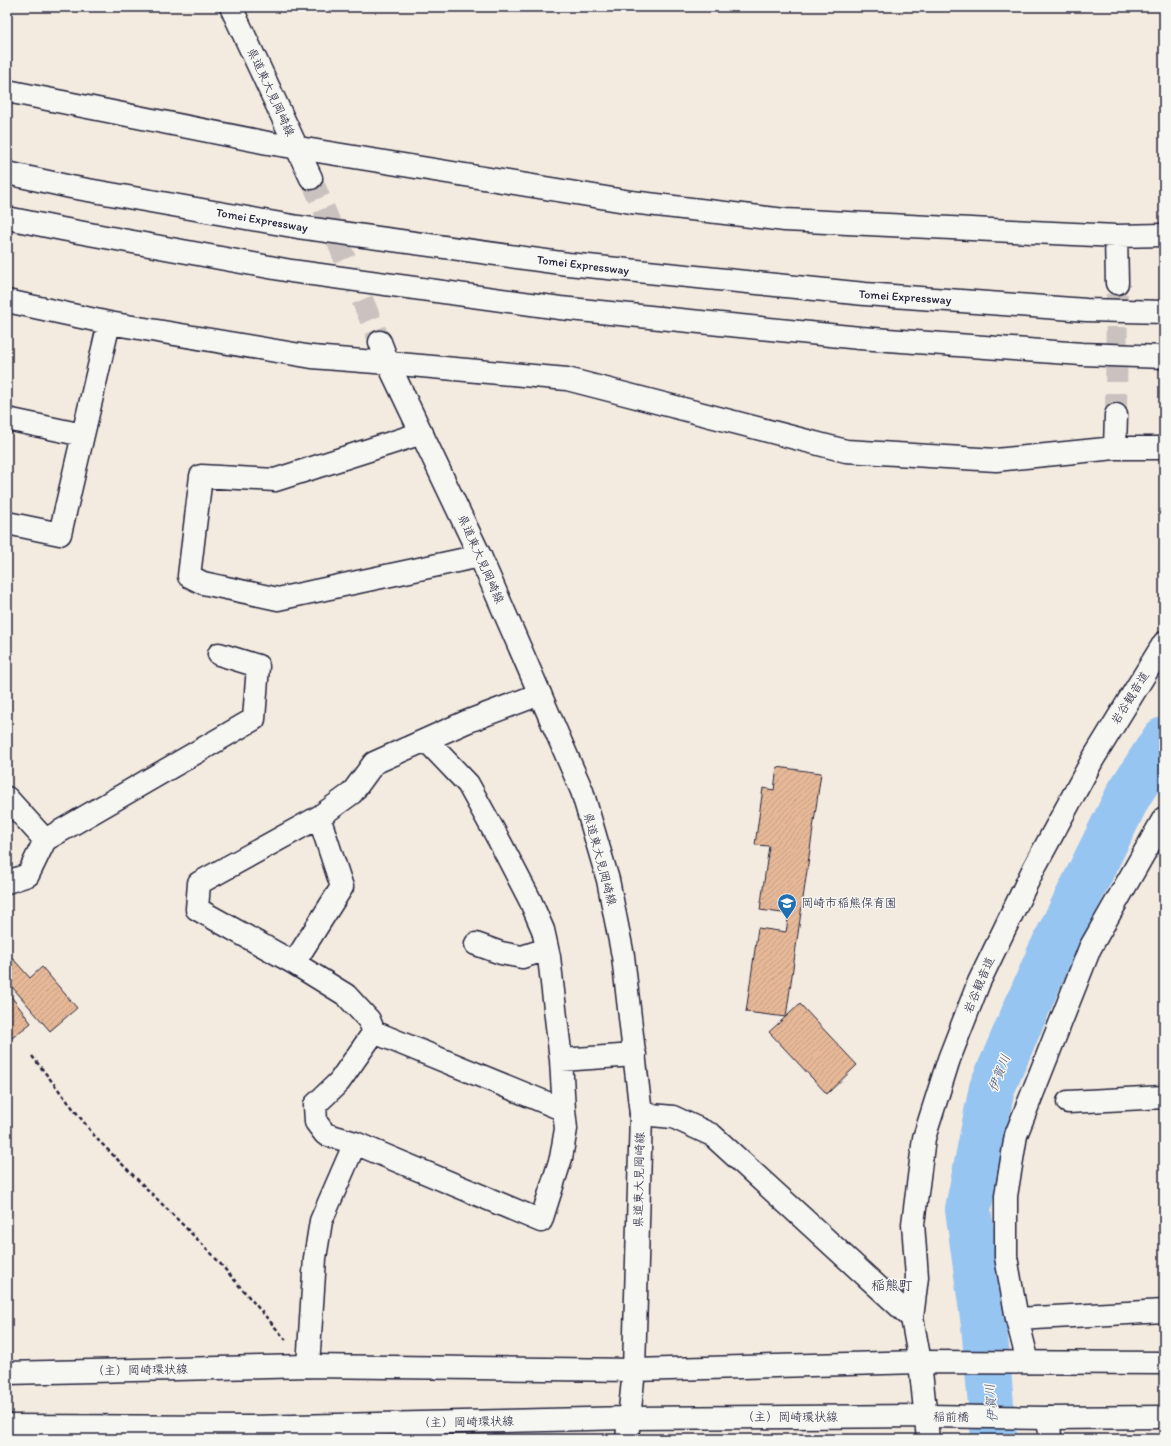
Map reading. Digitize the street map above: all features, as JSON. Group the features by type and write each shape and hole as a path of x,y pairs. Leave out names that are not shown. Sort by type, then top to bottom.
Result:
{"main road":[{"name":"県道東大見岡崎線","path":"230,7 311,178"},
{"path":"7,91 268,142 631,202 785,220 1116,236 1164,235"},
{"name":"Tomei Expressway","path":"7,173 71,187 298,227 568,264 865,294 1086,310 1164,312"},
{"path":"7,218 291,271 560,308 860,338 1082,354 1164,356"},
{"path":"1116,236 1117,283"},
{"path":"7,301 109,324 312,357 567,379 846,451 996,460 1115,448 1164,448"},
{"path":"7,523 60,534 109,324"},
{"name":"県道東大見岡崎線","path":"380,342 388,363 480,556 582,791 608,880 623,956 641,1114 634,1370 628,1429"},
{"path":"1115,448 1116,415"},
{"path":"7,419 83,435"},
{"path":"422,433 274,480 201,476 189,576 203,583 278,599 480,556"},
{"name":"岩谷観音道","path":"920,1362 912,1318 917,1277 913,1224 924,1138 949,1059 979,982 1034,868 1093,759 1164,643"},
{"path":"7,882 28,874 45,840 254,719 258,666 219,654"},
{"path":"540,694 466,722 374,763 352,793 319,817 199,883 198,909 294,963 346,995 368,1020 374,1032 564,1110"},
{"path":"374,1032 339,1082 315,1105 316,1122 325,1134 355,1143 541,1221 561,1158 566,1129 561,1060 547,949 543,930 530,900 468,784 426,740"},
{"path":"7,798 45,840"},
{"path":"294,963 342,887 319,817"},
{"path":"1028,1362 1017,1319 1006,1257 1006,1196 1016,1135 1090,948 1164,818"},
{"path":"476,944 501,953 522,957 547,949"},
{"path":"561,1060 635,1055"},
{"path":"1068,1102 1164,1097"},
{"path":"641,1114 673,1117 712,1135 912,1318"},
{"path":"308,1366 315,1258 321,1221 355,1143"},
{"path":"1017,1319 1164,1311"},
{"path":"928,1439 920,1362 1164,1362"},
{"name":"（主）岡崎環状線","path":"7,1373 308,1366 634,1370 920,1362"},
{"name":"（主）岡崎環状線","path":"7,1426 252,1433 628,1429 926,1416"},
{"name":"稲前橋","path":"926,1416 1049,1428"},
{"path":"1049,1428 1164,1417"}],"path":[{"path":"32,1056 97,1138 211,1253 308,1366"}],"building":[{"path":"777,767 821,773 786,1017 746,1012 758,928 786,932 789,914 760,910 769,846 755,845 763,788 774,790"},
{"path":"7,952 30,978 42,967 77,1008 50,1031 7,981"},
{"path":"10,995 31,1023 7,1042 7,997"},
{"path":"800,1004 857,1065 827,1094 769,1032"}],"waterway":[{"name":"伊賀川","path":"994,1439 984,1325 968,1209 992,1088 1049,956 1129,794 1164,740"}],"tunnel":[{"path":"311,178 380,342"},
{"path":"1116,415 1117,283"}],"place":[{"name":"岡崎市稲熊保育園","path":"787,920"}],"district":[{"name":"稲熊町","path":"892,1285"}]}
